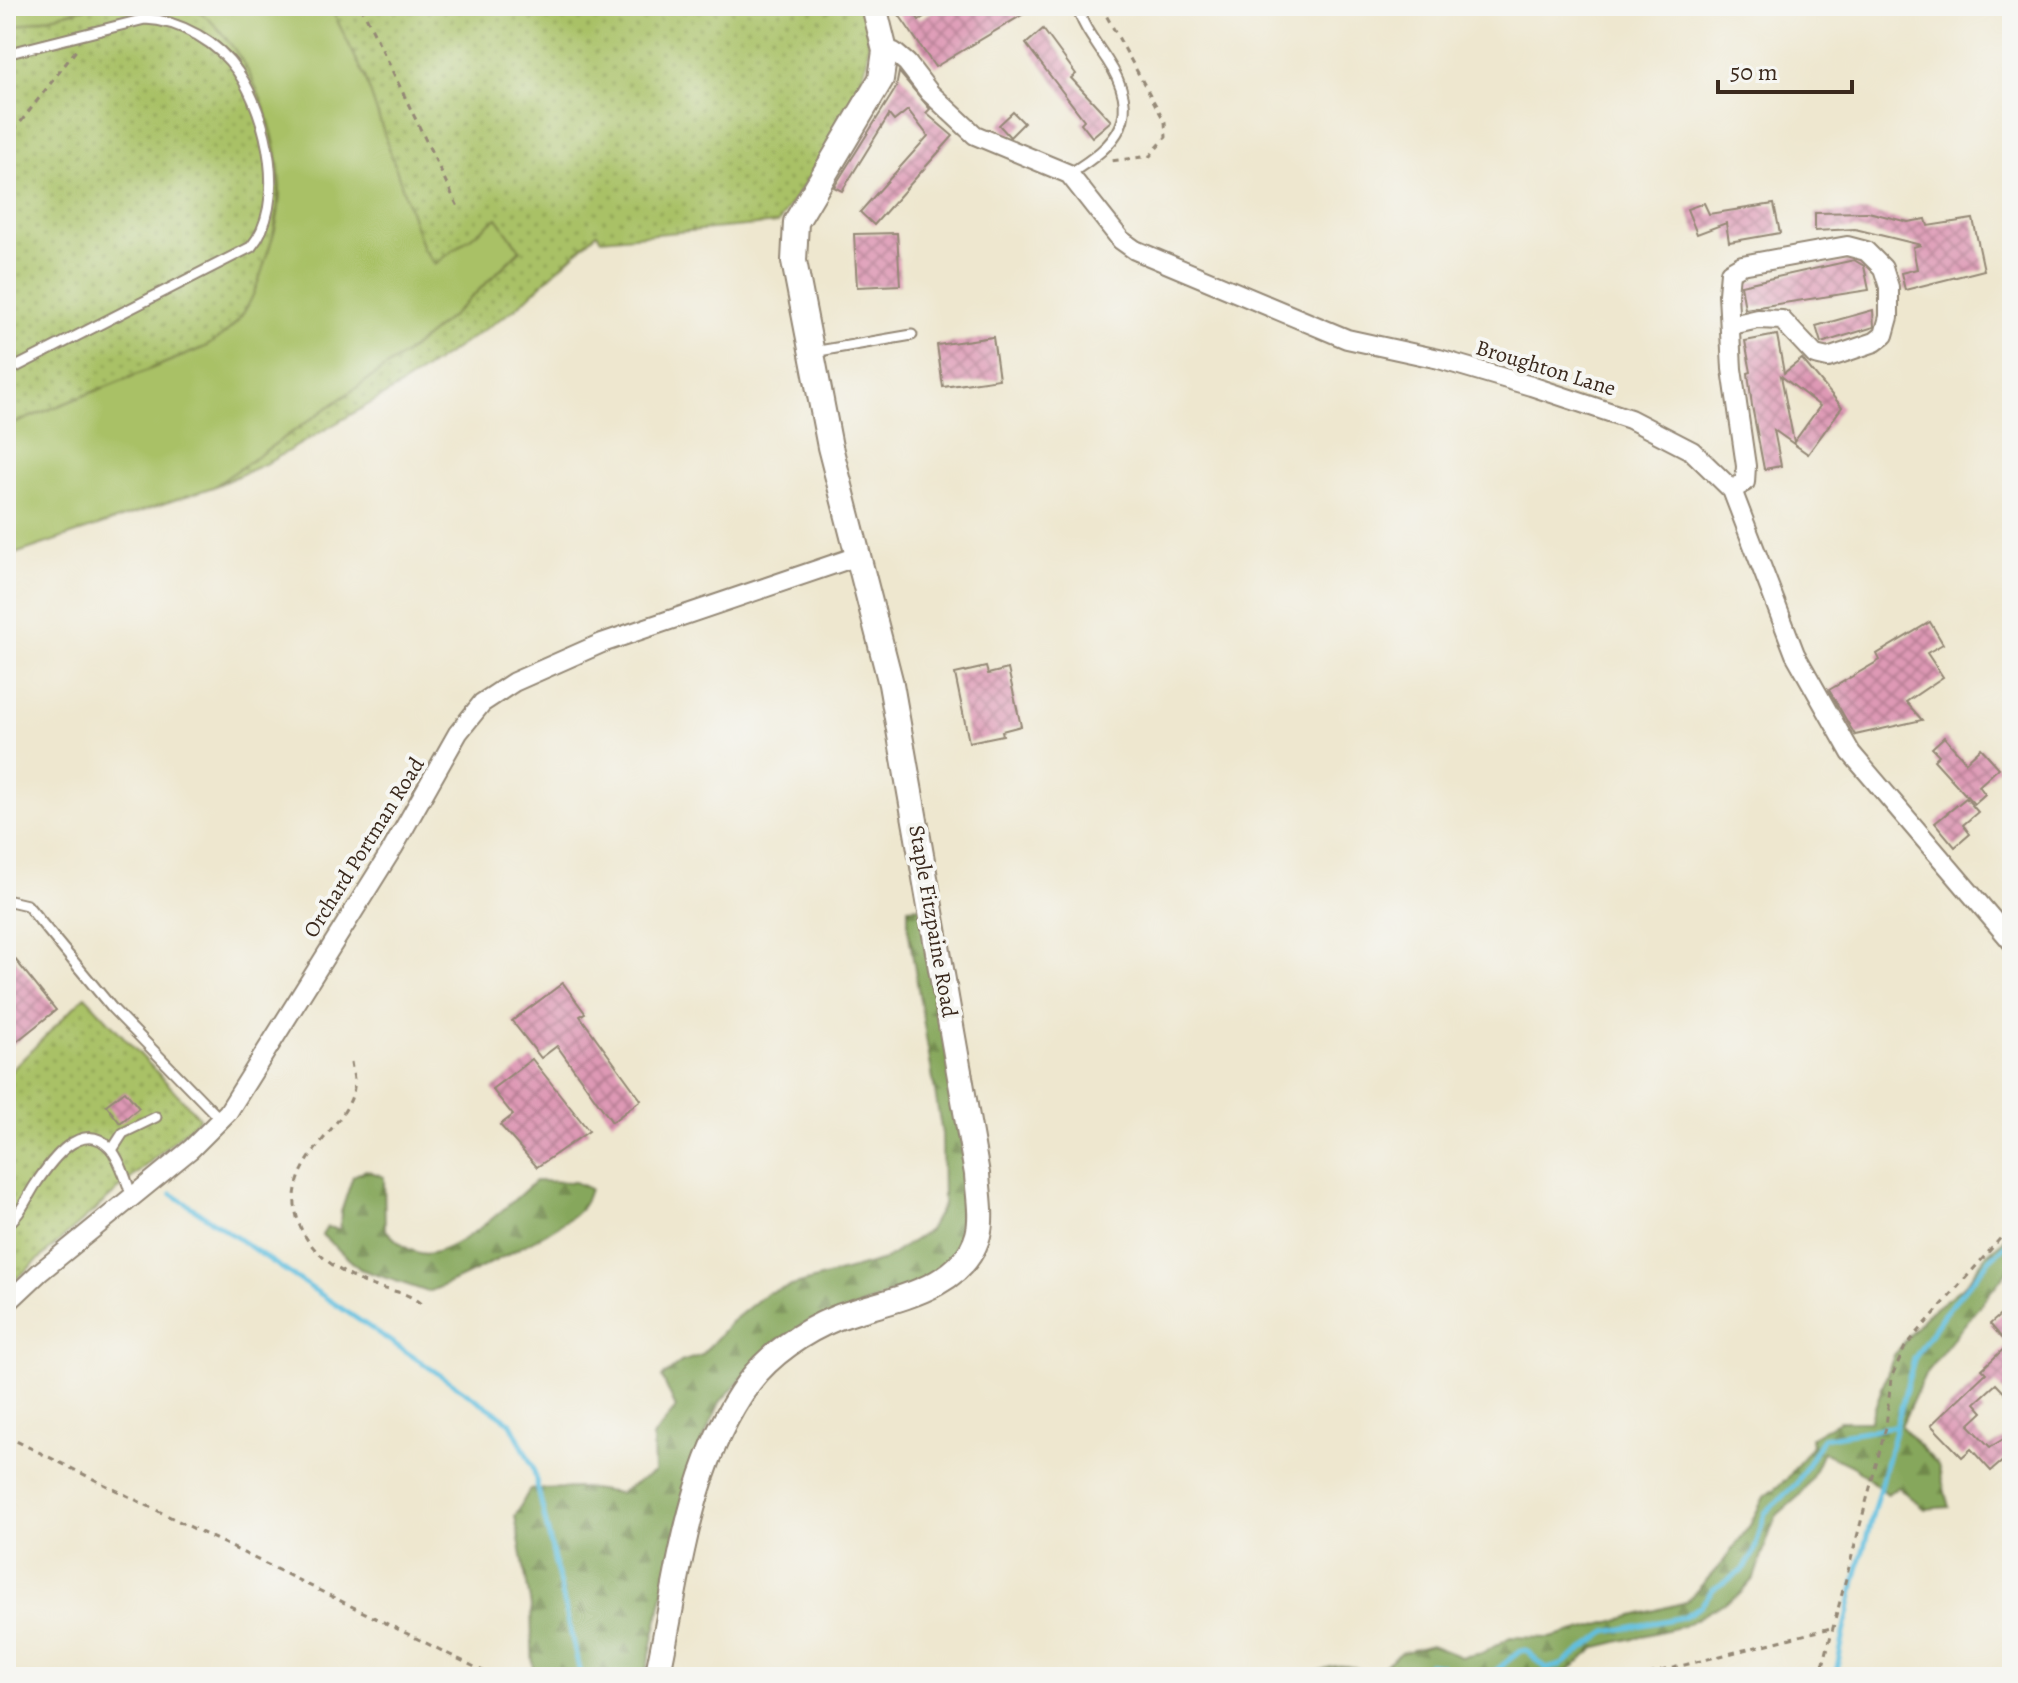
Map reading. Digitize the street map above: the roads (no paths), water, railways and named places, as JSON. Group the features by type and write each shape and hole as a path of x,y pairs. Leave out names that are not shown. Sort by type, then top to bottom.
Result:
{"street":[{"path":"874,6 885,51"},
{"name":"Broughton Lane","path":"885,51 894,52 907,63 930,93 975,135 1069,174 1121,240 1135,250 1347,339 1439,359 1630,419 1692,451 1732,490 1795,654 1844,742 2012,942"},
{"name":"Staple Fitzpaine Road","path":"657,1677 703,1472 720,1430 750,1380 798,1337 837,1318 930,1288 961,1261 978,1236 977,1174 912,789 891,684 811,353 794,261 793,235 806,203 881,79 885,51"},
{"path":"1732,325 1758,319 1782,320 1815,355 1828,358 1875,342 1884,335 1889,317 1889,287 1883,268 1866,251 1847,246 1742,265 1730,272 1728,278 1736,411 1746,466 1745,482 1732,490"},
{"name":"Orchard Portman Road","path":"6,1304 40,1272 133,1199 221,1120 373,881 458,733 482,703 514,682 602,643 858,556"}],"lane":[{"path":"1069,174 1102,154 1113,143 1122,122 1124,95 1077,6"},
{"path":"6,54 145,19 162,19 205,40 239,73 265,139 272,195 264,231 235,257 6,372"},
{"path":"811,353 912,335"},
{"path":"6,900 27,905 112,1008 221,1120"},
{"path":"112,1150 123,1133 156,1117"},
{"path":"6,1225 15,1220 37,1182 74,1140 86,1136 99,1139 112,1150 133,1199"}],"waterway":[{"path":"172,1194 510,1422 533,1467 581,1677"},
{"path":"1835,1677 1855,1581 1914,1359 1943,1315 1990,1259 2012,1239"},
{"path":"1488,1677 1520,1651 1526,1650 1547,1669 1561,1665 1607,1632 1683,1617 1701,1606 1712,1590 1742,1571 1754,1553 1765,1513 1796,1484 1823,1438 1895,1426"},
{"path":"1410,1677 1429,1664 1442,1666 1455,1677"}]}
